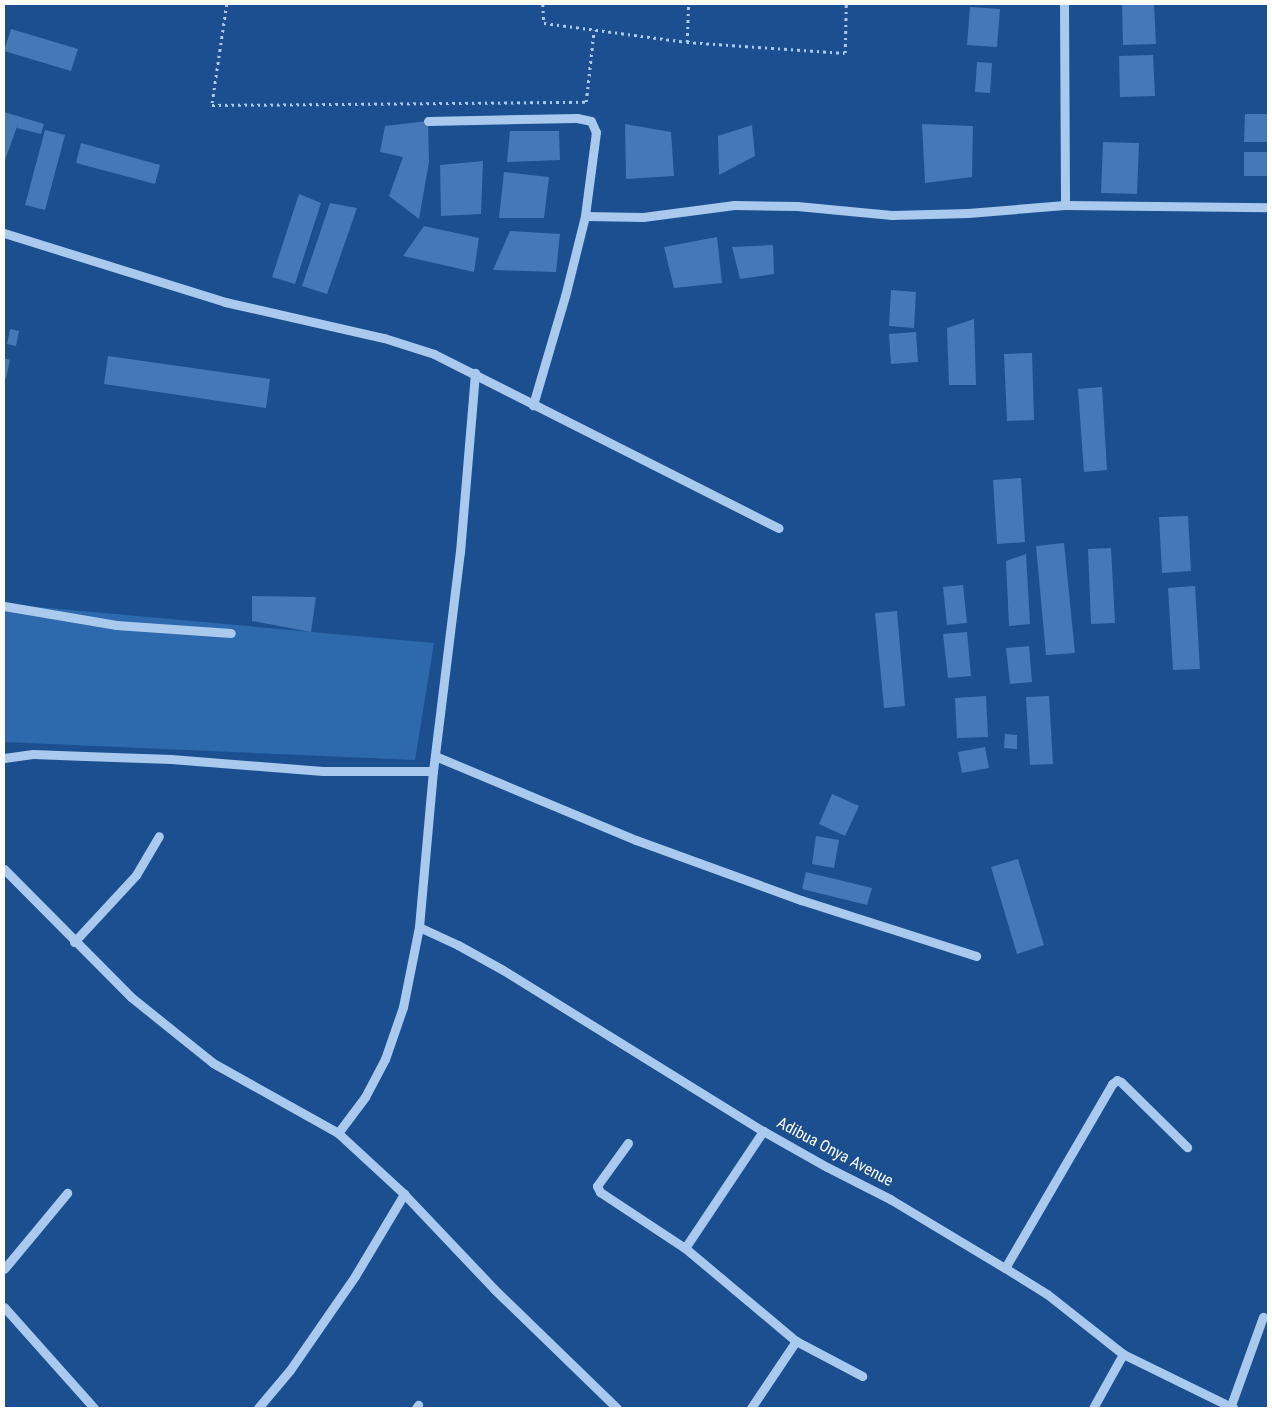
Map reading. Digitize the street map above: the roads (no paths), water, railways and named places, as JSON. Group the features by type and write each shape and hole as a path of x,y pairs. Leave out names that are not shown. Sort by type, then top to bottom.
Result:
{"street":[{"path":"1064,4 1066,205"},
{"path":"428,120 577,118 591,121 596,132 585,216 565,296 533,406"},
{"path":"585,216 643,217 734,205 797,206 892,215 968,213 1066,205 1268,206"},
{"path":"4,233 225,302 384,338 434,354 475,373 533,406 779,528"},
{"path":"338,1133 365,1097 385,1059 403,1007 419,927 433,771 460,552 475,373"},
{"path":"4,606 116,625 231,633"},
{"path":"4,758 32,754 171,759 323,771 433,771"},
{"path":"435,756 645,843 801,900 976,956"},
{"path":"74,942 136,875 159,836"},
{"path":"4,869 74,942 131,997 213,1063 338,1133 404,1194 494,1289 618,1408"},
{"name":"Adibua Onya Avenue","path":"419,927 458,945 503,970 763,1130 827,1167 890,1199 1005,1268 1047,1294 1123,1354 1231,1408"},
{"path":"1005,1268 1112,1084 1117,1080 1187,1147"},
{"path":"685,1248 763,1130"},
{"path":"628,1143 597,1186 600,1192 685,1248 796,1341 862,1376"},
{"path":"4,1269 67,1193"},
{"path":"258,1408 290,1370 355,1276 404,1194"},
{"path":"4,1306 94,1408"},
{"path":"1231,1408 1263,1317"},
{"path":"751,1408 796,1341"},
{"path":"1093,1408 1123,1354"}]}
